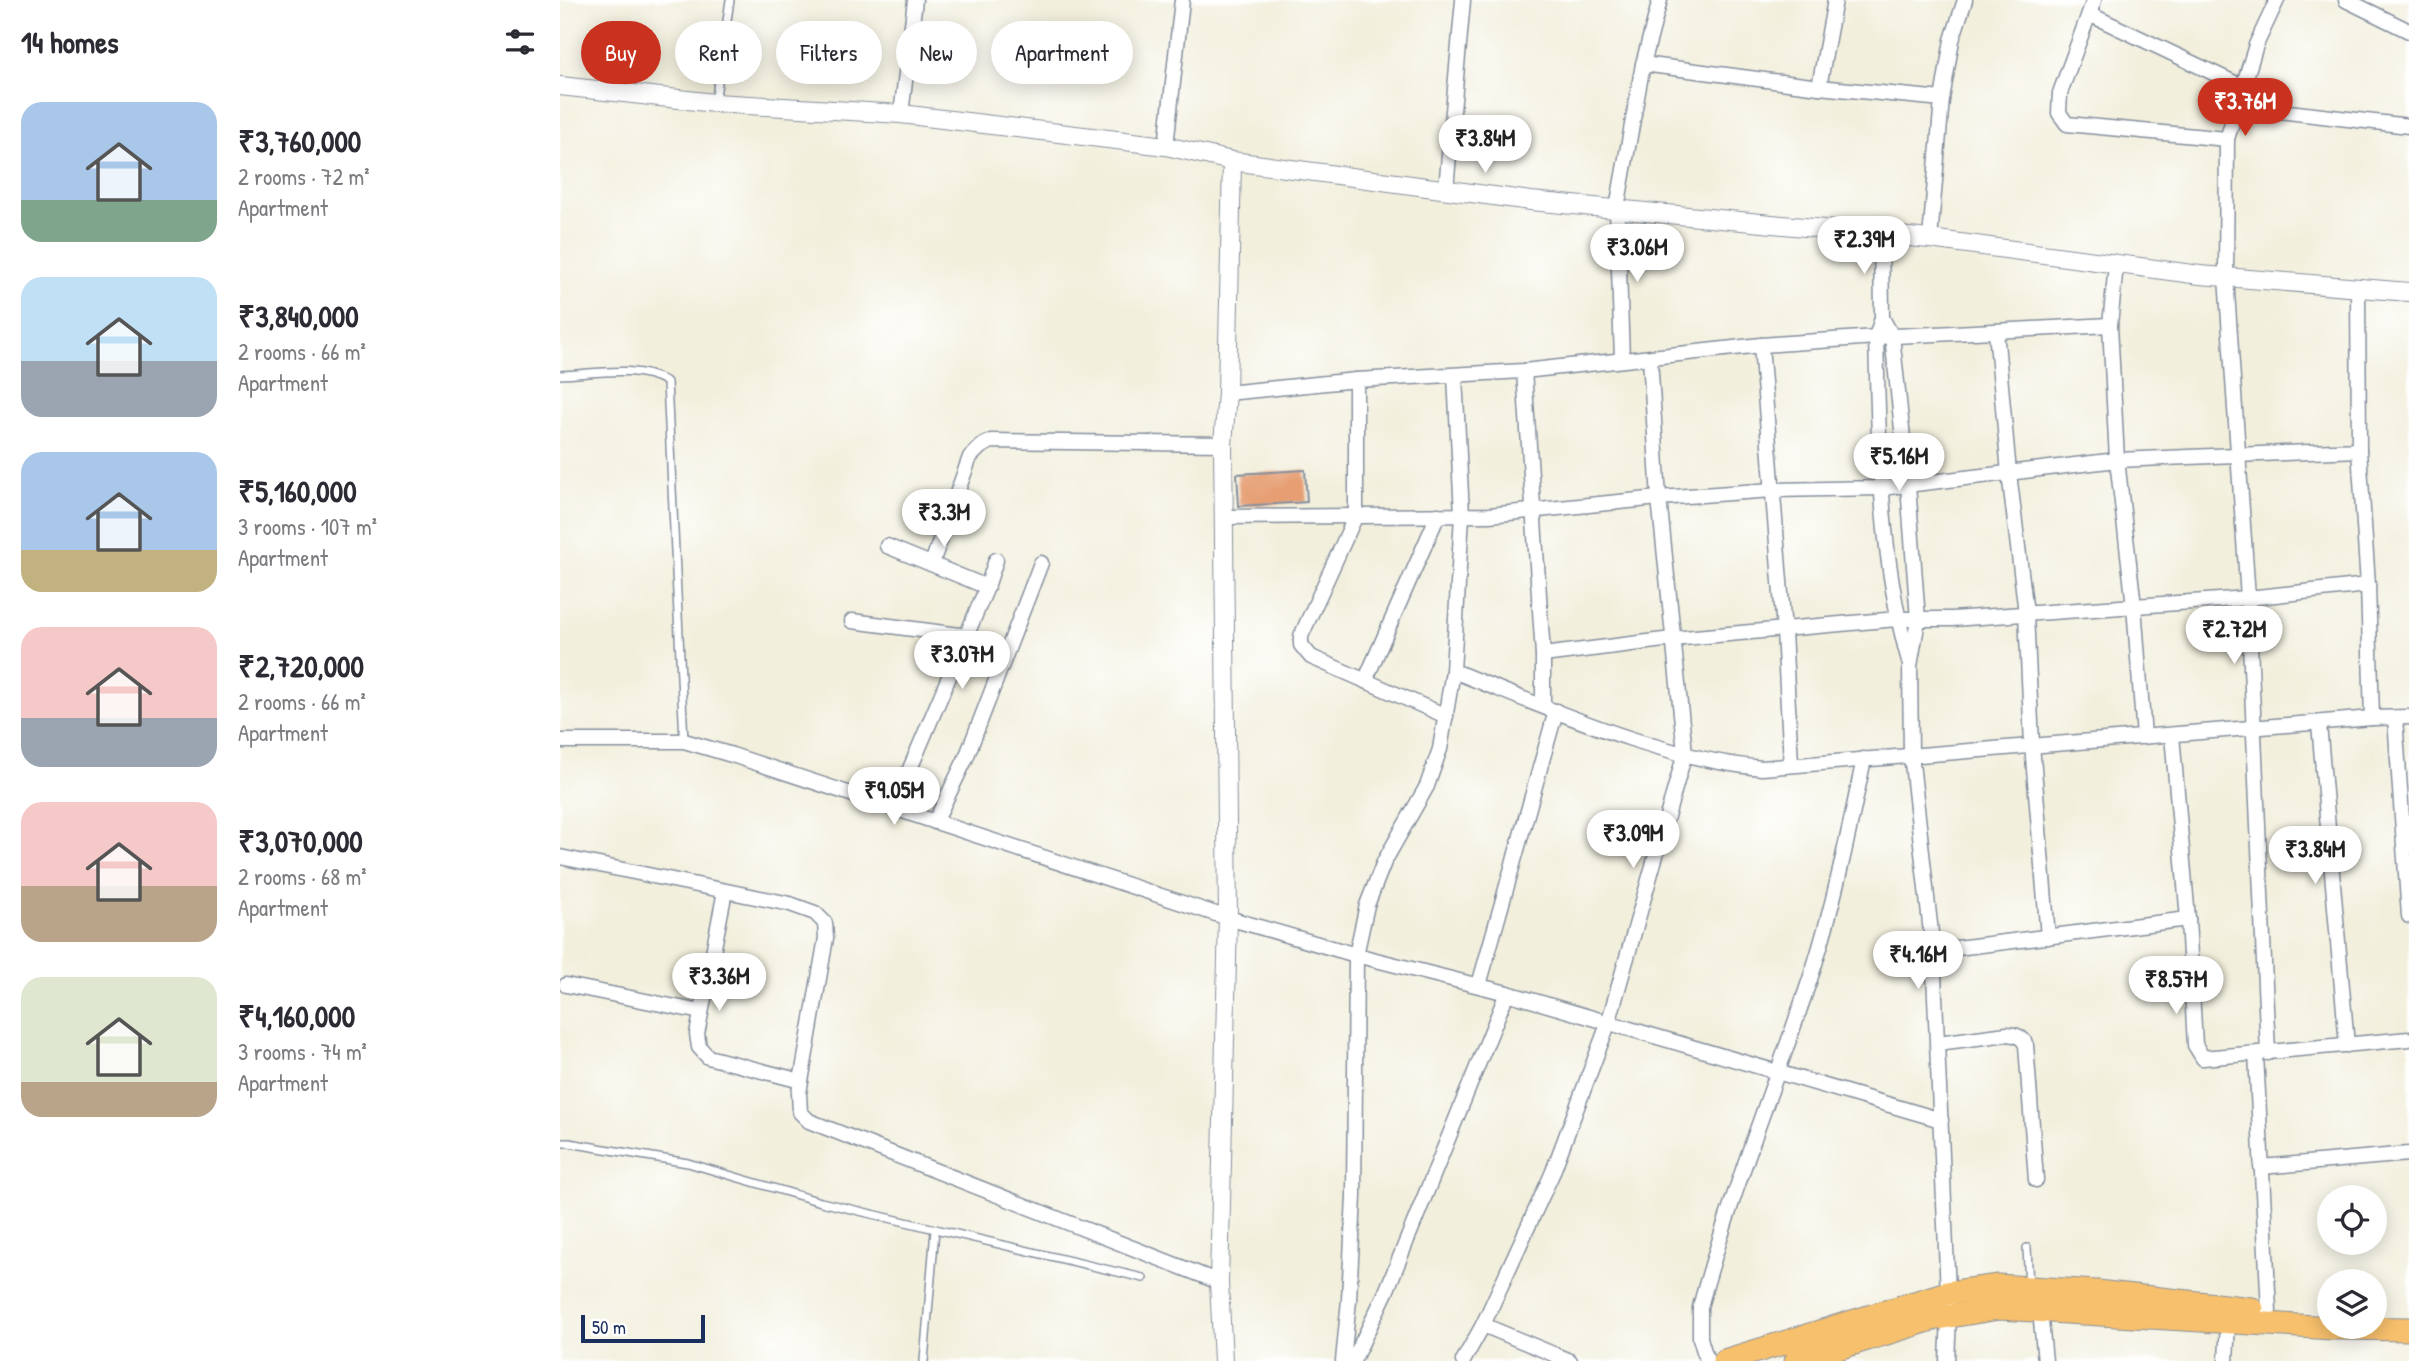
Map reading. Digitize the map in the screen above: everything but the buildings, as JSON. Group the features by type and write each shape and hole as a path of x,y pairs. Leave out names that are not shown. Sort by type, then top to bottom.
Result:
{"main road":[{"path":"1724,1361 1947,1293 1998,1286 2096,1292 2317,1317"},
{"path":"1796,1361 1933,1319 1999,1308 2332,1328 2409,1329"},
{"path":"2387,1316 2409,1315"}],"street":[{"path":"901,114 915,0"},
{"path":"1166,146 1182,0"},
{"path":"1446,189 1463,0"},
{"path":"1622,360 1617,208 1643,64 1660,0"},
{"path":"1819,87 1835,0"},
{"path":"1930,240 1942,99 1952,40 1965,0"},
{"path":"2094,0 2060,93 2059,113 2067,124 2227,139"},
{"path":"2269,1311 2261,1167 2262,1054 2254,729 2248,598 2226,277 2227,139 2256,45 2277,0"},
{"path":"2346,0 2409,31"},
{"path":"2089,14 2242,87"},
{"path":"1643,64 1819,87 1942,99"},
{"path":"560,86 715,103 901,114 1166,146 1232,161 1531,201 1881,234 2226,277 2409,292"},
{"path":"2236,106 2409,126"},
{"path":"1223,1361 1219,1282 1228,918 1223,444 1227,393 1232,161"},
{"path":"1881,234 1882,318 1876,337 1881,488 1897,620 1910,666"},
{"path":"2116,265 2110,325 2117,460 2134,606 2144,737"},
{"path":"2358,289 2359,450 2368,585 2372,718"},
{"path":"1882,318 1892,336 1908,485 1918,620 1910,666 1911,754 1933,951 1949,1316 1947,1361"},
{"path":"1227,393 1356,380 1524,371 1761,345 2110,325"},
{"path":"1996,331 2026,613 2032,745 2048,937"},
{"path":"1761,345 1784,631 1791,764"},
{"path":"1463,1361 1483,1325 1552,1174 1608,1024 1685,753 1659,498 1650,358"},
{"path":"1479,985 1550,709 1532,511 1524,371"},
{"path":"1343,1361 1354,1196 1356,955 1367,905 1384,862 1427,786 1440,749 1447,716 1453,671 1462,515 1455,376"},
{"path":"1356,380 1356,515 1301,636 1301,645 1311,657 1447,716"},
{"path":"932,563 970,457 991,441 1223,444"},
{"path":"1223,517 1462,515 1532,511 1773,490 1881,488 2117,460 2359,450"},
{"path":"1365,681 1438,515"},
{"path":"887,546 987,587"},
{"path":"893,808 967,636 996,560"},
{"path":"935,822 966,758 1041,563"},
{"path":"1543,654 1672,639 1897,620 2248,598 2368,585"},
{"path":"852,621 967,636"},
{"path":"1453,671 1605,730 1732,765 1762,768 1911,754 2402,717 2409,916"},
{"path":"2319,724 2347,1045"},
{"path":"2172,735 2188,919 2195,1045 2203,1058 2409,1039"},
{"path":"560,741 684,741 1228,918 1356,955 1479,985 1941,1120"},
{"path":"1707,1361 1700,1338 1700,1307 1776,1071 1813,970 1838,884 1864,759"},
{"path":"560,857 790,904 814,913 825,923 826,938 799,1093 800,1112 810,1121 1219,1282"},
{"path":"725,891 697,1034 699,1047 708,1057 801,1081"},
{"path":"1933,951 2188,919"},
{"path":"566,985 701,1012"},
{"path":"1353,1361 1386,1292 1507,993"},
{"path":"1938,1042 2007,1034 2023,1038 2026,1045 2036,1180"},
{"path":"2261,1167 2409,1154"},
{"path":"2040,1311 2045,1361"},
{"path":"2226,1361 2228,1322"},
{"path":"1483,1325 1570,1361"}],"lane":[{"path":"715,103 730,0"},
{"path":"560,375 638,372 667,382 684,741"},
{"path":"560,1143 688,1163 821,1202 1143,1278"},
{"path":"924,1361 935,1230"},
{"path":"2027,1248 2029,1287"}]}
